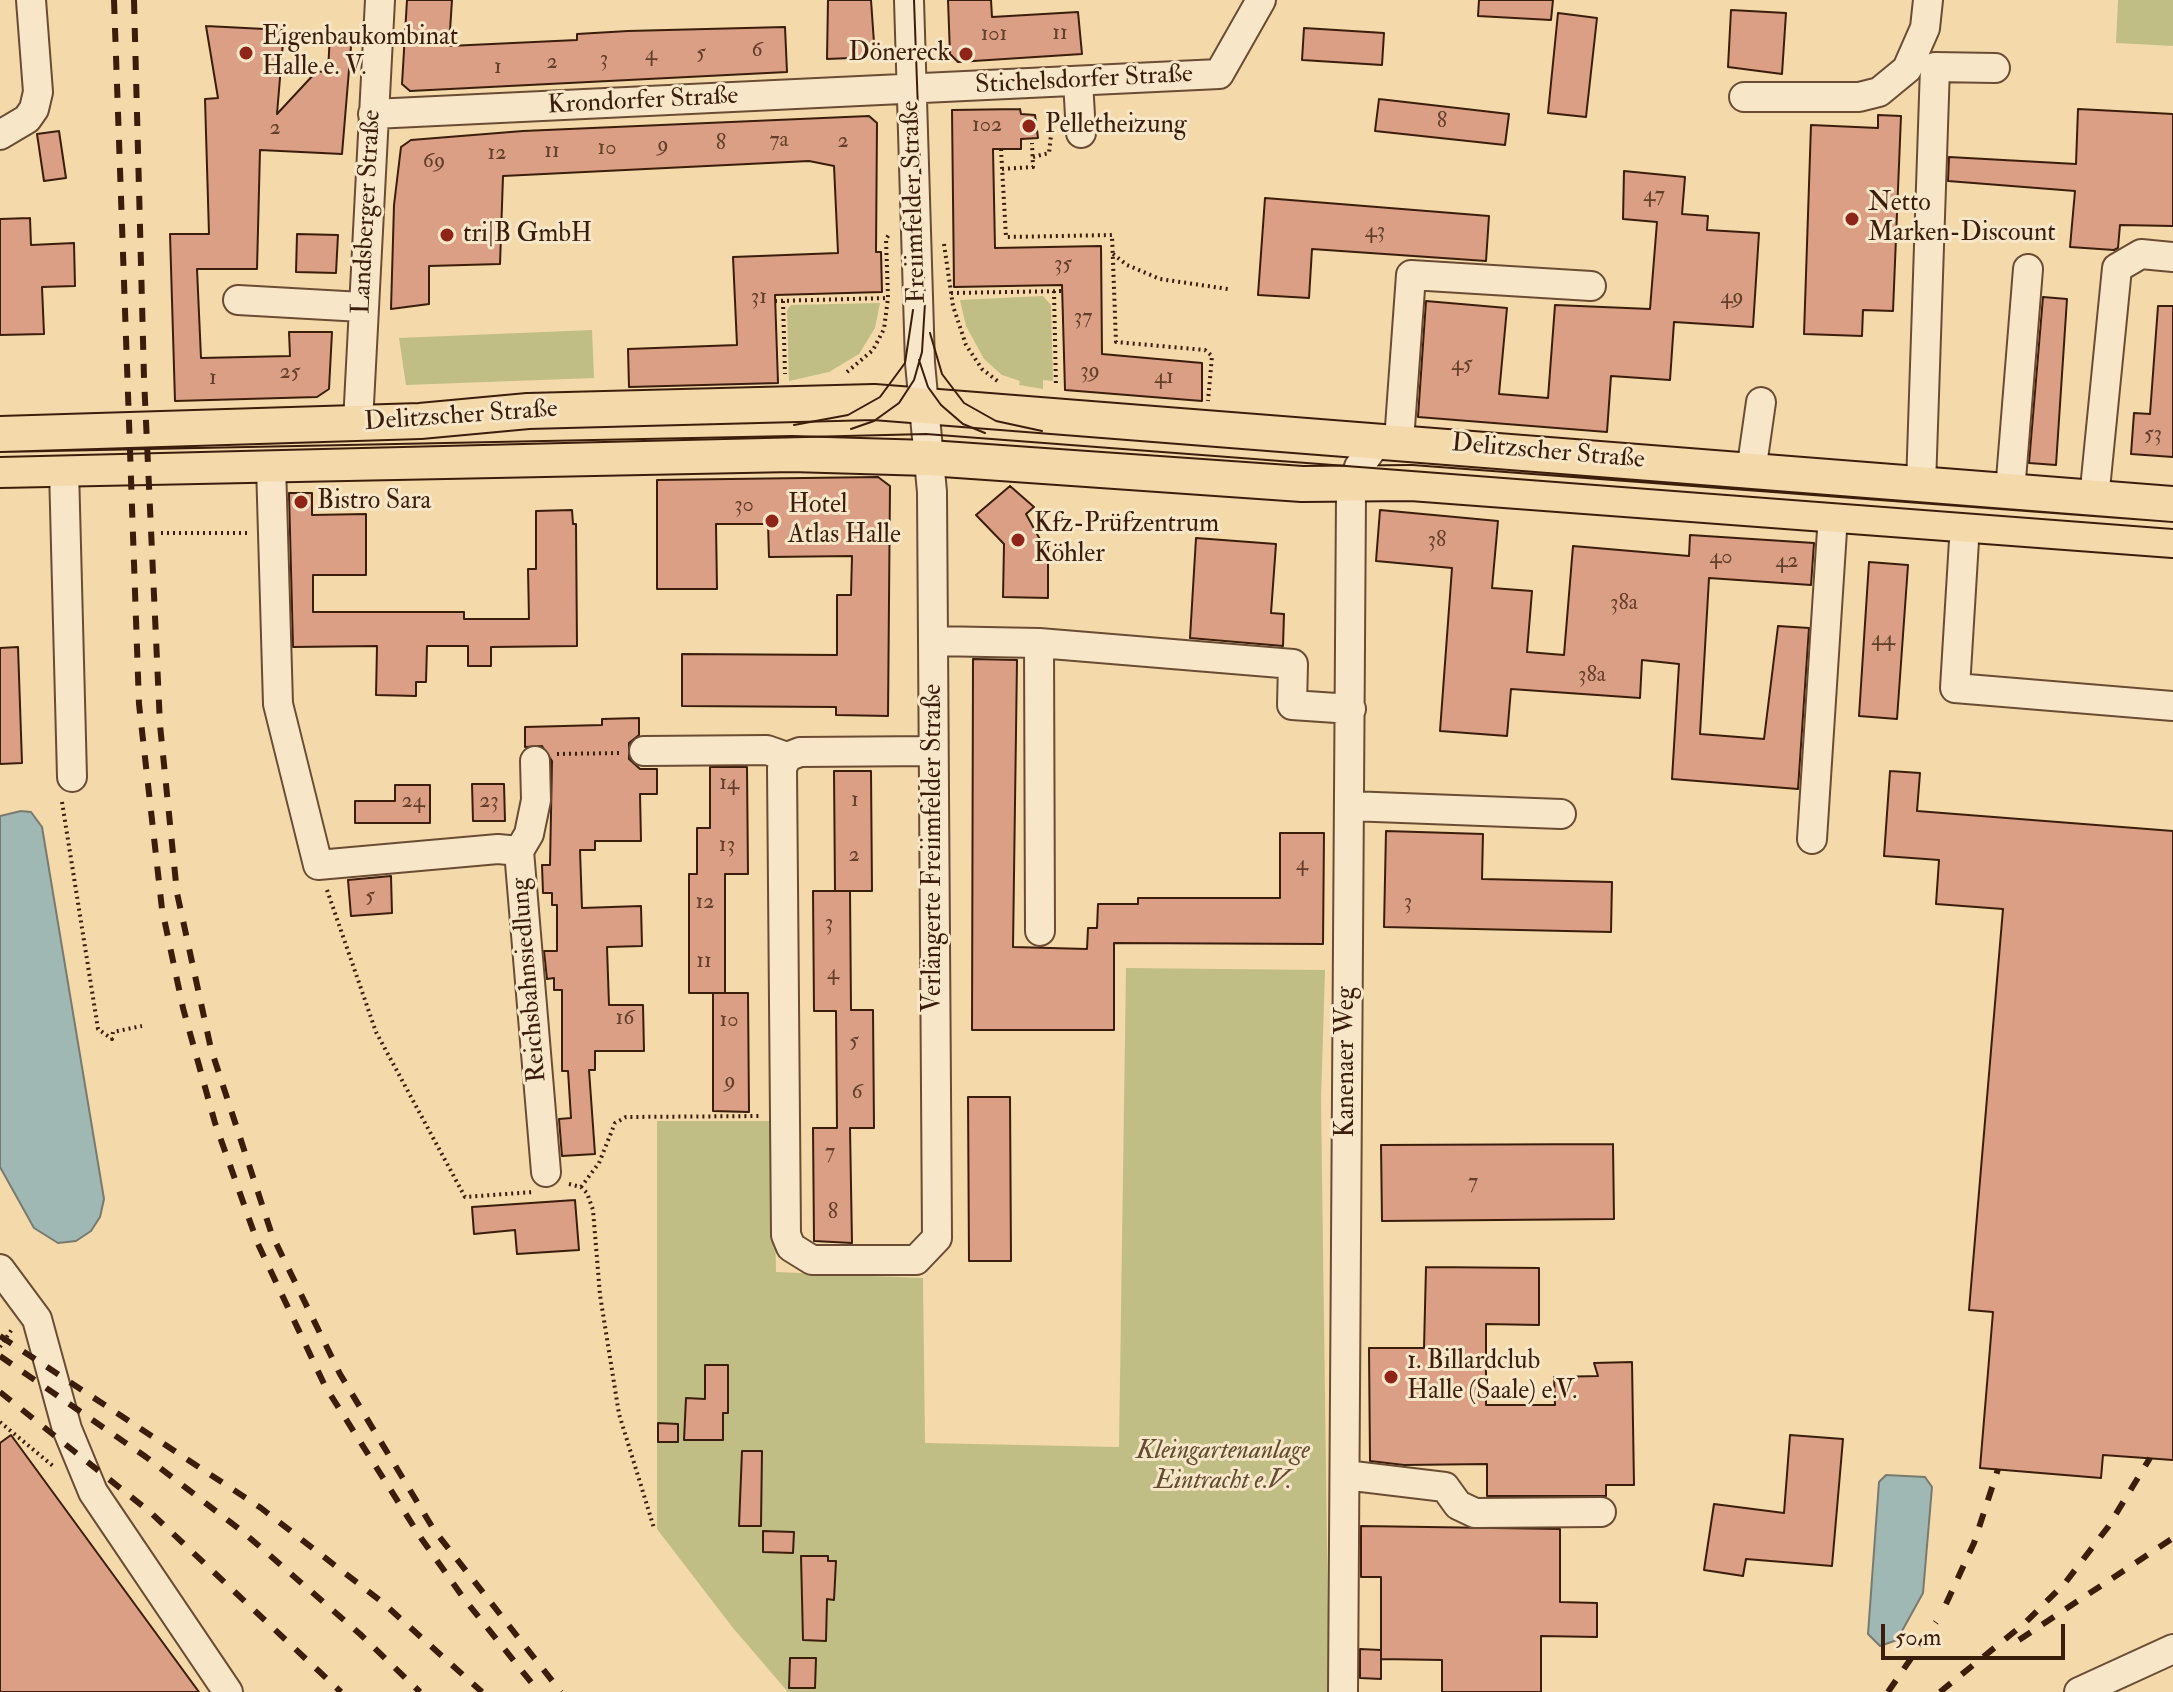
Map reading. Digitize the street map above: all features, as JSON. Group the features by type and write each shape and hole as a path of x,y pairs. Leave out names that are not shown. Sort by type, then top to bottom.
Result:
{"main road":[{"name":"Delitzscher Straße","path":"0,434 358,423 528,411 791,402 922,404 2173,504"},
{"name":"Delitzscher Straße","path":"0,470 792,454 929,458 1275,482 1411,483 2173,540"}],"street":[{"path":"0,135 27,119 36,100 31,0"},
{"name":"Landsberger Straße","path":"358,423 380,0"},
{"name":"Freiimfelder Straße","path":"909,0 922,404"},
{"name":"Stichelsdorfer Straße","path":"912,90 1219,74 1261,0"},
{"path":"1744,97 1859,97 1879,92 1907,69 1927,14"},
{"path":"1921,485 1935,67 1995,68"},
{"path":"1078,81 1081,133"},
{"name":"Krondorfer Straße","path":"373,114 912,90"},
{"path":"2094,499 2117,268 2141,254 2173,257"},
{"path":"2010,492 2028,269"},
{"path":"1389,440 1411,275 1591,286"},
{"path":"238,300 362,307"},
{"path":"1751,472 1761,402"},
{"path":"922,404 929,458"},
{"name":"Kanenaer Weg","path":"1343,1692 1353,484 1359,467 1389,440"},
{"name":"Verlängerte Freiimfelder Straße","path":"783,1116 786,1235 791,1247 800,1255 812,1260 916,1260 937,1238 929,458"},
{"path":"271,465 278,704 318,865 498,849 519,851"},
{"path":"64,469 72,777"},
{"path":"1812,839 1833,515"},
{"path":"1965,524 1955,688 2173,706"},
{"path":"933,641 1039,643 1293,664 1292,705 1351,709"},
{"path":"1039,643 1040,931"},
{"path":"644,751 767,750 787,757 800,752 933,751"},
{"path":"783,1116 782,768 787,757"},
{"name":"Reichsbahnsiedlung","path":"535,761 536,800 529,834 519,851 546,1172"},
{"path":"1349,806 1561,814"},
{"path":"0,1269 37,1319 59,1405 88,1483 228,1692"},
{"path":"1345,1475 1445,1487 1458,1505 1475,1513 1601,1512"},
{"path":"2079,1692 2173,1649"}],"path":[{"path":"1033,157 1049,153 1051,135"},
{"path":"1002,169 1033,167 1032,143"},
{"path":"1001,149 1006,237 1112,235 1116,342 1205,350 1212,356 1208,406"},
{"path":"945,248 959,327 973,358 1007,387"},
{"path":"1113,254 1138,271 1160,279 1228,289"},
{"path":"1054,291 1056,398"},
{"path":"951,293 1062,291"},
{"path":"775,301 888,298"},
{"path":"783,301 785,375"},
{"path":"161,533 273,534"},
{"path":"535,761 538,754 644,751"},
{"path":"72,777 71,783 58,792 65,808 98,1029 112,1039 113,1032 142,1026"},
{"path":"318,865 376,1032 465,1197 528,1195 537,1190 546,1172 558,1182 581,1187"},
{"path":"581,1187 599,1163 615,1123 626,1117 783,1116"},
{"path":"581,1187 593,1210 600,1295 619,1414 654,1528"}],"green space":[{"path":"2118,0 2173,0 2173,46 2116,43"},
{"path":"1043,296 1051,305 1053,381 1043,380 1043,389 1019,385 1020,381 1002,375 984,359 966,326 960,300"},
{"path":"880,303 875,328 859,354 829,372 789,381 787,310 791,305"},
{"path":"592,330 594,378 406,385 399,338"},
{"name":"Kleingartenanlage Eintracht e.V.","path":"1126,968 1325,970 1321,1100 1329,1692 788,1692 733,1628 657,1529 657,1121 773,1121 776,1272 923,1278 925,1443 1119,1447"}],"water":[{"path":"31,812 42,827 104,1199 100,1217 91,1231 76,1241 58,1243 34,1228 0,1167 0,816"},
{"path":"1886,1475 1925,1477 1932,1487 1923,1593 1897,1640 1880,1646 1868,1634 1879,1482"}],"building":[{"path":"407,0 452,0 449,46 577,40 577,34 628,31 785,27 787,72 410,91 402,84"},
{"path":"828,0 871,0 875,57 827,59"},
{"path":"948,0 991,0 992,17 1078,12 1082,54 958,62 950,54"},
{"path":"1479,0 1553,0 1551,20 1478,16"},
{"path":"1731,10 1786,13 1782,74 1728,67"},
{"path":"1558,13 1597,18 1586,117 1548,113"},
{"path":"206,26 284,30 277,114 316,72 328,71 330,34 352,34 342,154 260,150 257,269 197,269 201,358 290,356 289,332 332,332 329,389 317,397 175,401 170,234 209,234 205,99 218,98"},
{"path":"1304,28 1384,33 1382,65 1302,60"},
{"path":"1379,99 1509,114 1505,145 1375,131"},
{"path":"1020,109 1021,114 1035,115 1038,138 1021,139 1021,149 993,149 995,248 1101,246 1102,354 1202,363 1202,401 1065,390 1062,285 954,287 952,110"},
{"path":"2078,109 2173,114 2173,226 2120,225 2118,248 2114,250 2070,247 2075,191 1948,181 1949,157 2076,164"},
{"name":"Netto Marken-Discount","path":"1878,115 1901,116 1893,311 1863,310 1862,336 1804,334 1811,125 1878,128"},
{"path":"869,116 877,123 876,252 881,252 882,292 775,295 778,383 629,387 628,349 737,345 733,257 838,253 834,166 809,161 503,176 500,264 429,266 429,304 391,309 394,205 401,147 411,140 523,131"},
{"path":"59,131 66,178 44,181 37,134"},
{"path":"1624,171 1685,177 1682,214 1708,216 1707,230 1759,233 1753,327 1674,322 1670,380 1611,376 1607,432 1418,417 1426,301 1507,308 1499,394 1548,398 1555,305 1650,309 1657,222 1623,219"},
{"path":"1265,198 1489,216 1486,261 1312,249 1309,298 1258,295"},
{"path":"30,218 31,245 74,243 75,286 42,287 44,334 0,335 0,219"},
{"path":"297,234 338,235 336,273 296,272"},
{"path":"2043,297 2067,299 2056,465 2029,463"},
{"path":"2158,306 2173,306 2173,457 2131,454 2134,413 2150,414"},
{"path":"878,477 890,486 888,716 836,715 836,707 682,706 682,654 837,655 837,595 851,595 852,556 769,557 768,524 716,524 717,589 657,589 657,480"},
{"name":"Kfz-Prüfzentrum Köhler","path":"1010,486 1034,507 1026,514 1042,543 1048,544 1048,598 1003,597 1004,544 976,515"},
{"path":"289,493 312,493 312,515 366,514 366,575 313,575 313,612 464,612 464,619 529,619 528,569 536,569 536,511 572,510 573,524 576,524 577,646 491,647 491,666 468,666 468,646 427,646 426,682 416,682 416,696 376,695 377,646 293,647"},
{"path":"1380,510 1498,521 1492,588 1532,591 1527,652 1564,655 1573,546 1689,556 1690,535 1814,543 1811,585 1709,578 1700,734 1764,739 1778,626 1809,628 1798,789 1672,779 1679,664 1642,660 1640,698 1511,689 1507,736 1440,731 1452,568 1376,561"},
{"path":"1196,538 1276,544 1271,613 1284,614 1283,646 1190,638"},
{"path":"1869,562 1908,565 1897,719 1859,716"},
{"path":"18,647 22,763 0,764 0,648"},
{"path":"973,659 1017,660 1013,947 1087,949 1088,928 1097,928 1098,904 1138,904 1138,898 1280,898 1280,833 1324,833 1323,944 1114,943 1114,1030 972,1030"},
{"path":"639,718 639,735 629,743 629,759 640,769 657,769 657,794 640,794 641,841 595,841 595,850 580,850 582,908 641,906 642,946 607,947 609,1005 643,1005 644,1051 595,1051 595,1070 589,1070 595,1154 562,1156 559,1119 571,1118 568,1071 562,1071 562,990 554,990 554,978 547,979 544,951 557,951 557,905 552,905 552,893 543,893 542,865 550,865 552,761 542,746 525,747 525,727 602,725 602,719"},
{"path":"710,767 747,767 748,874 725,874 725,993 689,993 689,874 697,874 697,828 710,828"},
{"path":"834,771 871,771 872,891 835,891"},
{"path":"1890,771 1920,773 1917,811 2173,831 2173,1460 2103,1455 2101,1478 1980,1468 1993,1312 1969,1310 2003,909 1936,904 1939,860 1884,856"},
{"path":"472,784 504,784 505,821 473,821"},
{"path":"395,785 430,785 430,823 355,823 355,801 395,801"},
{"path":"1386,831 1483,834 1482,879 1612,882 1611,932 1384,927"},
{"path":"391,876 392,913 351,916 348,880"},
{"path":"813,891 850,891 851,1010 873,1010 874,1128 850,1128 852,1243 814,1241 813,1128 837,1128 836,1011 814,1011"},
{"path":"713,993 748,993 749,1112 713,1111"},
{"path":"968,1097 1010,1097 1011,1261 969,1261"},
{"path":"1613,1144 1614,1219 1382,1221 1381,1145"},
{"path":"575,1200 579,1250 517,1254 515,1230 474,1234 472,1207"},
{"path":"1426,1267 1539,1268 1539,1325 1486,1324 1486,1405 1555,1405 1554,1377 1598,1376 1594,1363 1632,1362 1634,1485 1606,1485 1606,1496 1487,1496 1487,1464 1404,1465 1370,1461 1369,1348 1424,1348"},
{"path":"705,1365 728,1365 728,1413 723,1413 723,1440 684,1440 686,1398 705,1399"},
{"path":"658,1423 678,1424 678,1442 658,1442"},
{"path":"11,1435 199,1692 0,1692 0,1443"},
{"path":"1790,1435 1843,1439 1832,1566 1746,1559 1743,1576 1704,1570 1714,1504 1784,1513"},
{"path":"742,1451 762,1451 761,1526 739,1526"},
{"path":"1361,1526 1560,1529 1560,1602 1597,1603 1597,1637 1541,1636 1541,1692 1442,1692 1442,1660 1381,1659 1381,1577 1361,1577"},
{"path":"763,1531 794,1532 793,1553 763,1552"},
{"path":"801,1556 828,1556 828,1561 836,1561 834,1600 827,1599 826,1641 803,1640"},
{"path":"1360,1649 1381,1650 1381,1679 1360,1678"},
{"path":"790,1658 816,1658 815,1688 789,1688"}],"tram line":[{"path":"851,429 874,421 899,403 914,380 922,352 925,303 914,0"},
{"path":"794,425 848,415 880,397 905,363 913,310"},
{"path":"930,333 942,374 964,403 996,421 1042,431"},
{"path":"919,360 928,387 941,405 963,424 985,433"},
{"path":"0,457 926,434 2173,529"}],"railway":[{"path":"114,0 139,704 162,909 183,1008 215,1123 258,1244 325,1386 421,1538 465,1600 539,1692"},
{"path":"134,0 144,378 160,725 177,893 211,1049 272,1235 340,1374 434,1530 561,1692"},
{"path":"0,1336 261,1508 382,1602 482,1692"},
{"path":"0,1356 146,1457 243,1532 360,1634 420,1692"},
{"path":"0,1392 150,1512 341,1692"},
{"path":"1940,1692 2025,1623 2065,1583 2108,1527 2150,1458"},
{"path":"1946,1604 1974,1543 1998,1469"},
{"path":"2019,1640 2173,1538"},
{"path":"1888,1692 1936,1622"}],"place":[{"name":"Eigenbaukombinat Halle e. V.","path":"246,53"},
{"name":"Dönereck","path":"966,54"},
{"name":"Pelletheizung","path":"1029,126"},
{"name":"Netto Marken-Discount","path":"1852,219"},
{"name":"tri|B GmbH","path":"447,235"},
{"name":"Bistro Sara","path":"301,502"},
{"name":"Hotel Atlas Halle","path":"772,521"},
{"name":"Kfz-Prüfzentrum Köhler","path":"1018,540"},
{"name":"1. Billardclub Halle (Saale) e.V.","path":"1391,1377"}]}
